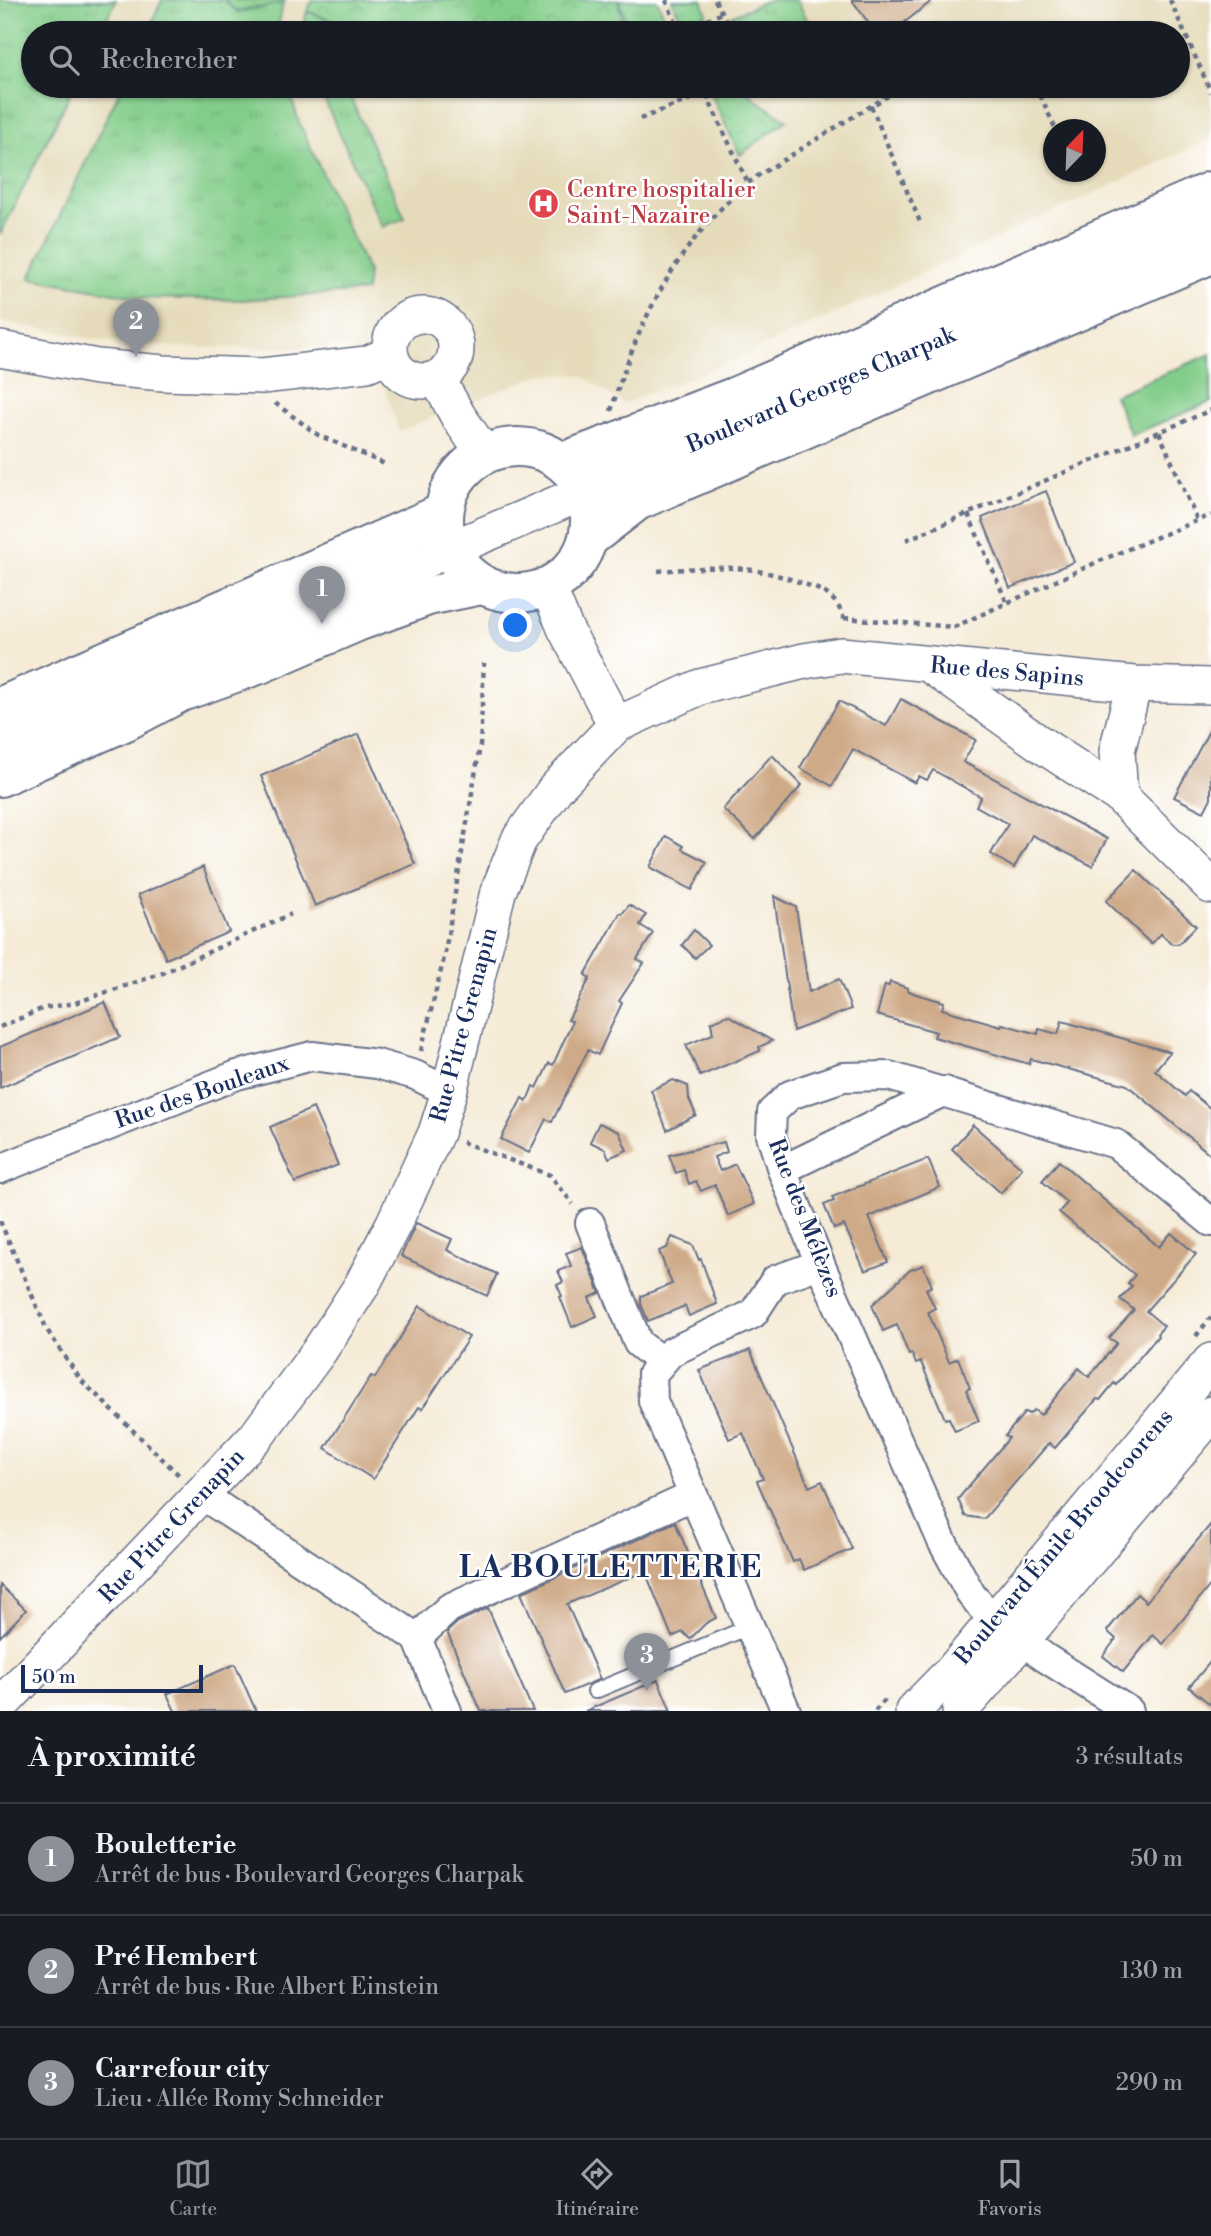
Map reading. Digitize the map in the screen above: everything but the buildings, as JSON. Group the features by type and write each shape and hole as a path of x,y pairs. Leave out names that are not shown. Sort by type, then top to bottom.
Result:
{"main road":[{"name":"Boulevard Georges Charpak","path":"563,462 734,397 1211,191"},
{"name":"Boulevard Georges Charpak","path":"589,538 636,501 1211,254"},
{"path":"524,446 544,451 563,462 577,477 585,492 591,515 589,538 580,558 566,575 548,587 526,593 504,592 482,585 464,571 441,540 450,489 464,469 484,454 503,447 524,446"},
{"name":"Boulevard Georges Charpak","path":"0,707 441,540"},
{"path":"0,776 126,721 181,692 260,664 358,622 428,596 482,585"}],"street":[{"name":"Boulevard Georges Charpak","path":"441,540 585,492 1211,225"},
{"path":"417,315 437,317 451,330 456,340 453,362 446,372 437,378 427,381 408,377 394,363 390,354 390,343 399,324 417,315"},
{"path":"0,349 97,368 262,376 368,364 390,354"},
{"path":"437,378 458,416 484,454"},
{"path":"0,741 441,540"},
{"path":"548,587 565,628 616,725"},
{"name":"Rue des Sapins","path":"814,659 841,655 1134,684 1211,686"},
{"name":"Rue Pitre Grenapin","path":"1,1702 258,1434 327,1339 362,1285 436,1133 449,1092 498,892 519,840 556,788 616,725 700,687 814,659"},
{"path":"928,664 1039,743 1120,796 1211,886"},
{"path":"994,710 1001,671"},
{"path":"1120,796 1117,751 1134,684"},
{"name":"Rue des Bouleaux","path":"0,1169 237,1075 312,1056 377,1065 415,1075 449,1092"},
{"name":"Rue des Mélèzes","path":"1129,1711 1044,1657 1000,1623 972,1596 942,1541 820,1264 782,1170 771,1135 772,1112 790,1095 843,1077 889,1076 1116,1144 1211,1222"},
{"path":"782,1170 945,1091"},
{"path":"590,1223 638,1343 662,1362"},
{"path":"786,1711 653,1401 652,1374 671,1352 753,1314 775,1280 820,1264"},
{"name":"Boulevard Émile Broodcoorens","path":"913,1711 1000,1623 1211,1361"},
{"name":"Boulevard Émile Broodcoorens","path":"960,1711 1000,1623 1071,1581 1211,1414"},
{"path":"202,1495 417,1638 447,1711"},
{"path":"417,1638 449,1608 692,1496"}],"lane":[{"path":"595,1691 749,1627"}],"path":[{"path":"666,0 675,21"},
{"path":"715,0 724,21"},
{"path":"1170,0 1179,21"},
{"path":"705,21 720,14"},
{"path":"1190,45 1211,92"},
{"path":"640,119 697,98"},
{"path":"706,98 748,183"},
{"path":"607,422 633,347 675,263 748,183 885,98"},
{"path":"1041,98 1051,119"},
{"path":"871,106 920,222"},
{"path":"274,402 318,435 384,464"},
{"path":"906,540 1211,410"},
{"path":"1159,432 1198,520"},
{"path":"968,514 1007,603"},
{"path":"844,618 954,627 1104,559 1211,515"},
{"path":"658,571 736,566 767,571 827,592 844,618"},
{"path":"814,659 844,618"},
{"path":"415,1075 444,958 480,746 484,663"},
{"path":"0,1027 44,1007 75,1003 163,973 290,914"},
{"path":"436,1133 550,1175 590,1223"},
{"path":"0,1221 47,1330 80,1379 168,1466 202,1495"}],"shaded area":[{"name":"Centre hospitalier Saint-Nazaire","path":"116,0 1211,0 1211,139 730,362 623,404 584,376 542,374 399,431 385,389 349,347 194,348 133,344 0,321 0,235 68,98 1190,98 1190,21 106,21"}],"green space":[{"path":"0,0 116,0 106,21 21,21 21,98 68,98 0,235"},
{"path":"162,0 224,0 238,12 283,3 279,21 152,21"},
{"path":"224,0 285,0 283,3 237,12"},
{"path":"313,0 617,0 623,18 617,21 332,21 307,11"},
{"path":"619,0 657,0 666,21 627,21"},
{"path":"672,0 702,0 707,14 692,21 681,21"},
{"path":"768,0 797,0 808,21 735,21 731,16"},
{"path":"307,11 332,21 305,21"},
{"path":"116,98 292,98 300,125 368,272 366,291 241,300 142,298 30,278"},
{"path":"323,98 353,98 351,99 405,218 382,227"},
{"path":"713,98 754,98 787,120 740,155"},
{"path":"1211,354 1211,402 1131,435 1114,395"}],"place":[{"name":"Centre hospitalier Saint-Nazaire","path":"544,203"},
{"name":"Pré Hembert","path":"136,357"},
{"name":"Bouletterie","path":"322,624"},
{"name":"Carrefour city","path":"647,1691"}],"district":[{"name":"LA BOULETTERIE","path":"611,1568"}]}
